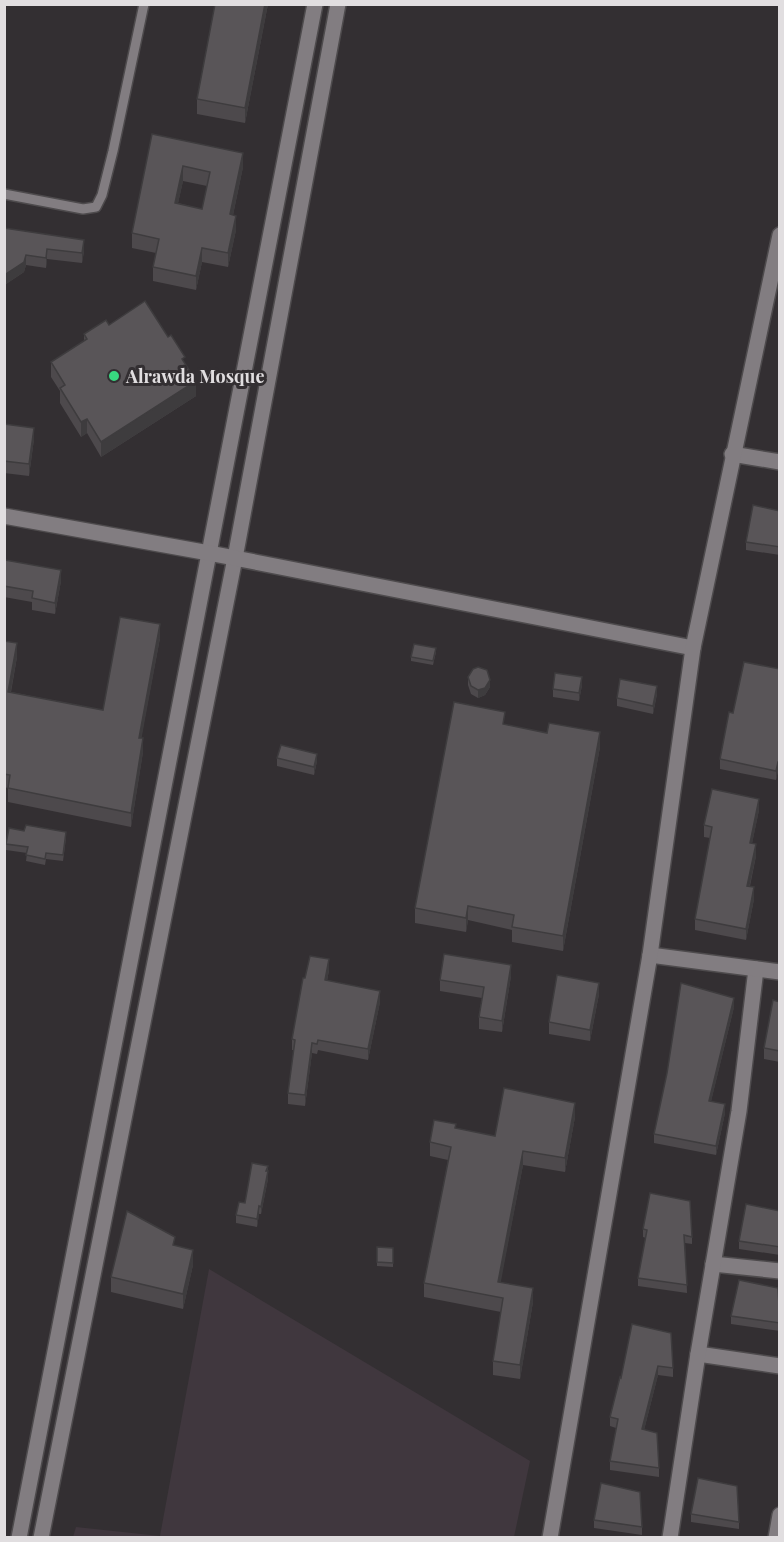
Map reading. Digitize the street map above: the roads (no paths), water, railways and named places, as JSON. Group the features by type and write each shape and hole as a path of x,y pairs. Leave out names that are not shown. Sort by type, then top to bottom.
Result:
{"street":[{"path":"19,1538 315,4"},
{"path":"41,1538 235,558 338,4"},
{"path":"550,1538 650,955 693,648 732,454 780,235"},
{"path":"732,454 780,462"},
{"path":"4,516 209,553 693,648"},
{"path":"650,955 780,972"},
{"path":"670,1538 739,1111 756,969"},
{"path":"713,1264 780,1271"},
{"path":"698,1354 780,1366"},
{"path":"776,1538 780,1515"}],"lane":[{"path":"4,194 83,209 96,207 102,195 113,151 144,4"}],"place":[{"name":"Alrawda Mosque","path":"114,376"}]}
